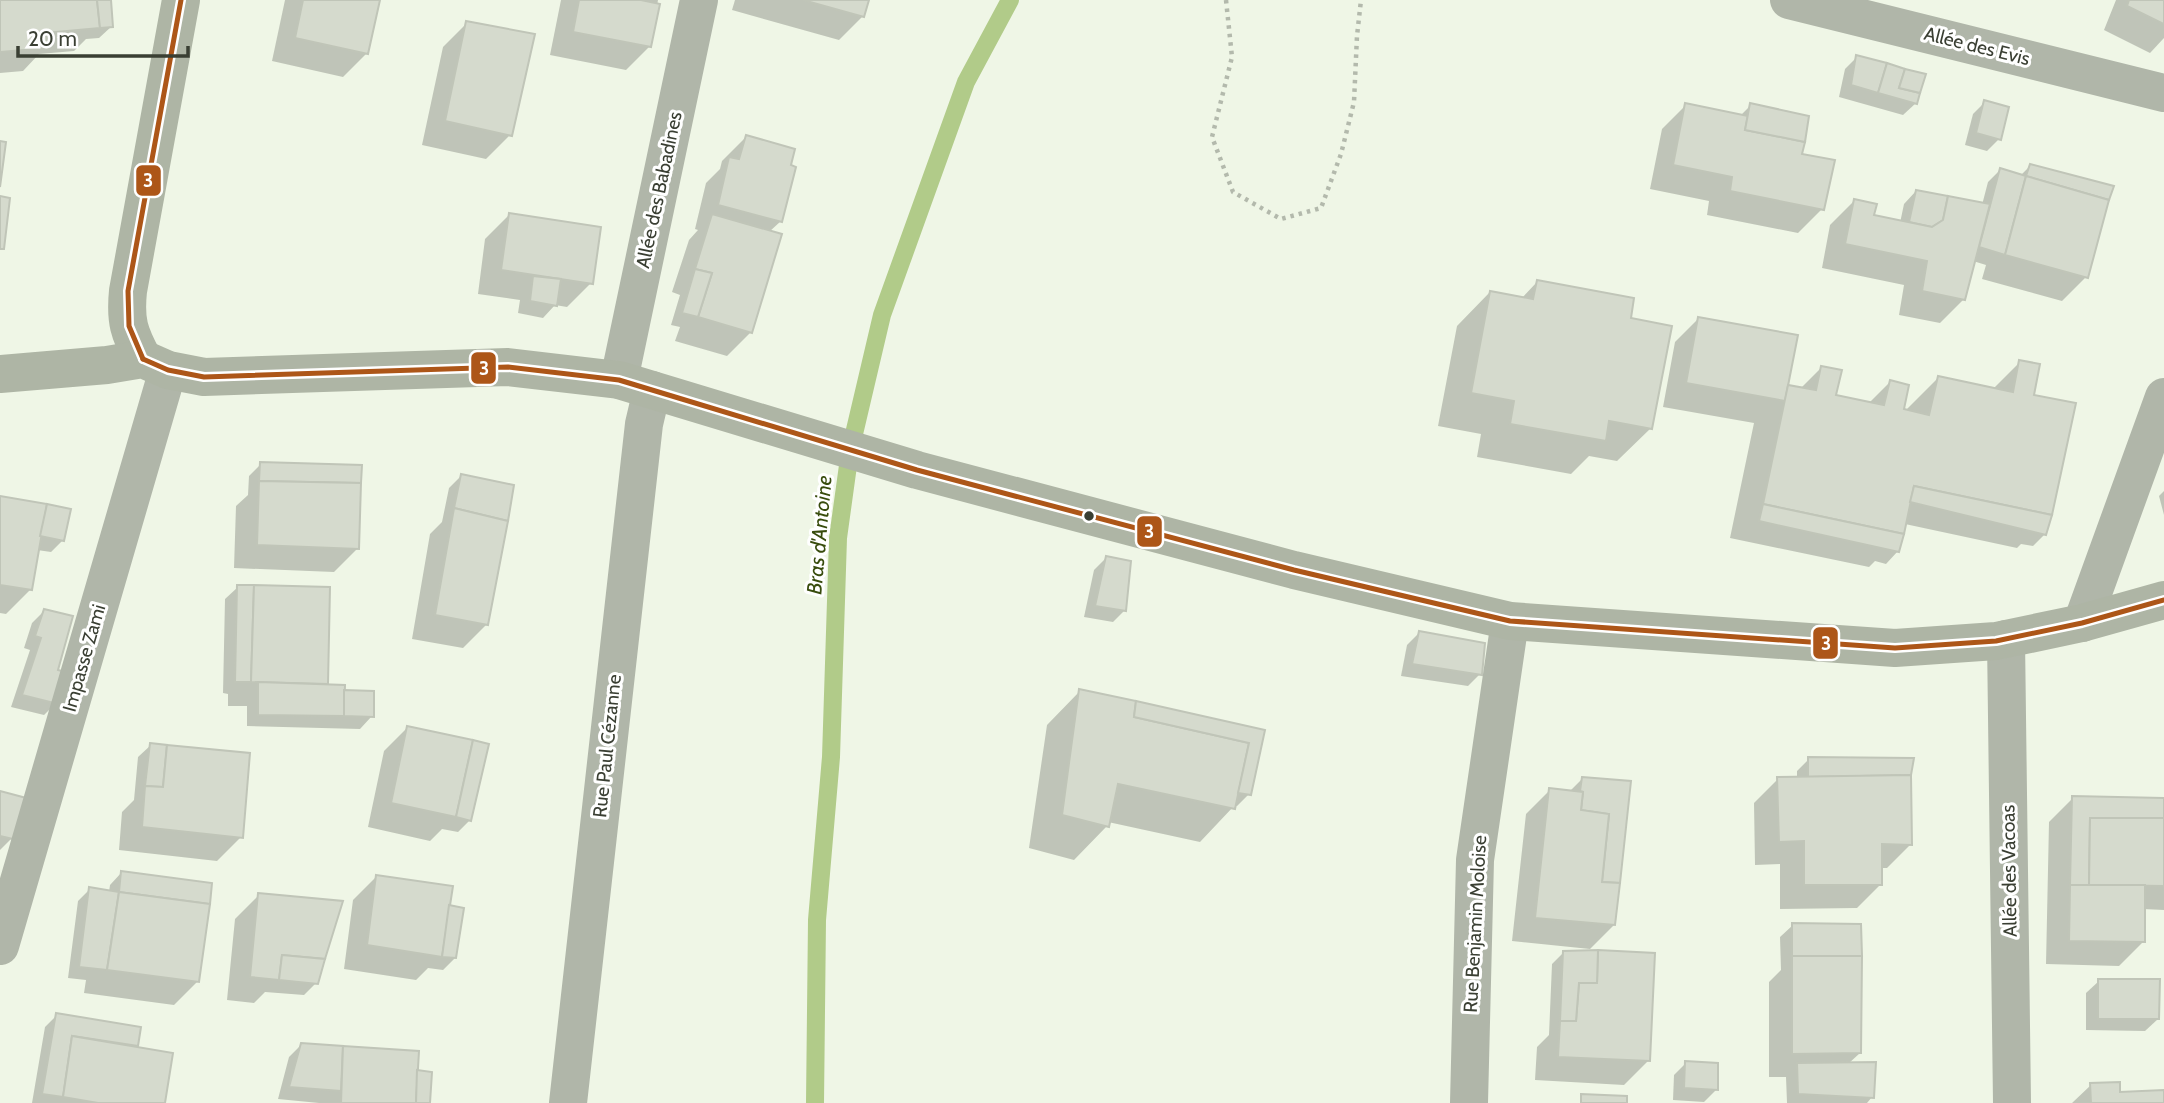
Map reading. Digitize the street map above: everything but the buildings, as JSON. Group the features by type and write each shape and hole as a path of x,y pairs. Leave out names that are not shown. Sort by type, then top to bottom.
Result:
{"street":[{"path":"155,364 130,333 126,314 181,0"},
{"name":"Allée des Babadines","path":"636,385 699,0"},
{"name":"Allée des Evis","path":"1789,0 2164,93"},
{"path":"0,374 155,364 204,377 508,367 636,385 917,470 1294,570 1510,621 1895,648 2006,639 2082,623 2164,600"},
{"name":"Impasse Zami","path":"0,946 155,364"},
{"name":"Rue Paul Cézanne","path":"568,1103 644,424 636,385"},
{"path":"2082,623 2164,397"},
{"name":"Rue Benjamin Moloise","path":"1469,1103 1475,860 1510,621"},
{"name":"Allée des Vacoas","path":"2006,639 2012,1103"}],"path":[{"path":"1226,0 1232,57 1212,137 1233,192 1281,219 1321,208 1328,191 1341,155 1354,102 1361,0"}],"waterway":[{"name":"Bras d'Antoine","path":"815,1103 817,920 831,757 838,538 850,451 882,315 966,82 1010,0"}],"transit line":[{"name":"3","path":"143,359 129,326 128,291 181,0"},
{"name":"3","path":"143,359 168,370 204,377 508,367 619,380 917,470 1294,570 1510,621 1895,648 1996,641 2082,623 2164,600"}]}
